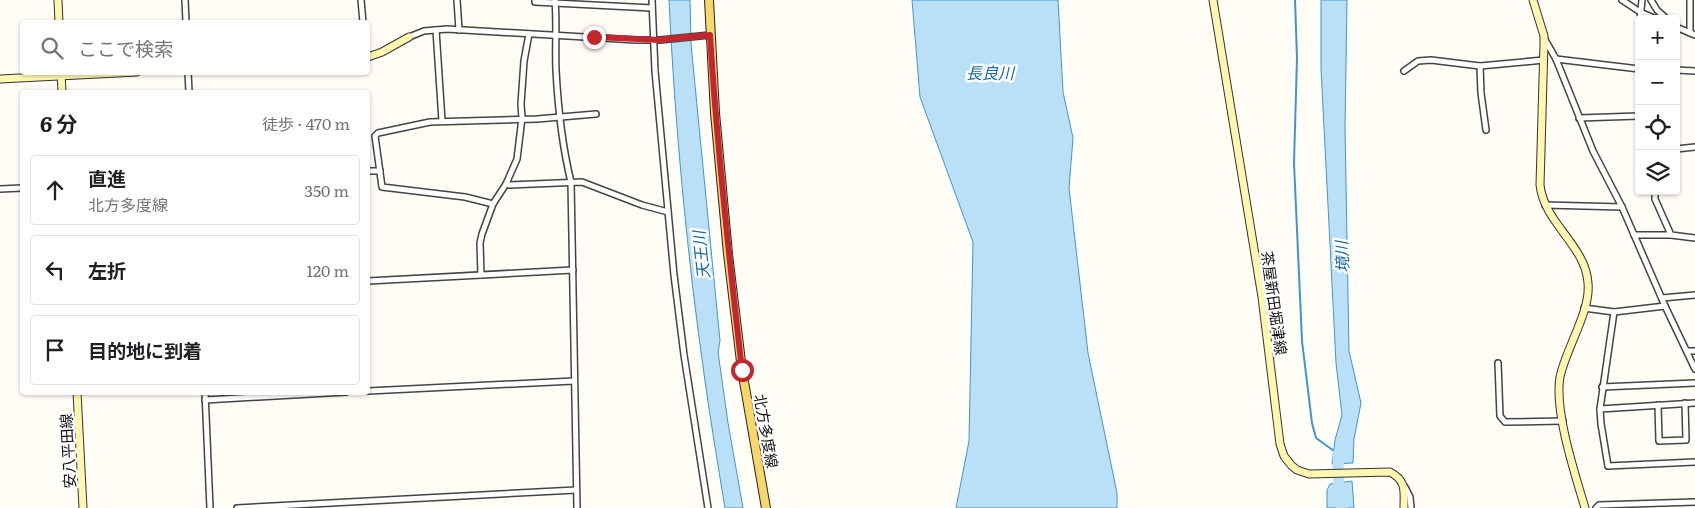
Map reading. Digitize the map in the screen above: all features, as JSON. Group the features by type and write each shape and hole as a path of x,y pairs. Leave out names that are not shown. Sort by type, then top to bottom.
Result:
{"main road":[{"path":"58,0 59,20"},
{"name":"北方多度線","path":"708,0 706,36 728,254 742,370 766,508"},
{"name":"茶屋新田堀津線","path":"1214,0 1262,296 1280,444 1284,456 1297,470 1309,474 1390,472 1398,476 1404,485"},
{"path":"1533,0 1544,36 1541,196 1550,214 1578,255 1585,268 1588,281 1584,308 1560,379 1563,421 1572,467 1585,508"},
{"path":"370,57 409,37"},
{"path":"0,79 49,75"},
{"path":"61,75 62,90"},
{"name":"安八平田線","path":"77,395 84,508"},
{"path":"1404,485 1404,508"}],"street":[{"path":"185,0 186,20"},
{"path":"361,0 363,20"},
{"path":"457,0 459,30"},
{"path":"535,0 535,2 555,1 652,8"},
{"path":"652,0 657,40 662,155 668,212 684,355 708,508"},
{"path":"1622,0 1647,15"},
{"path":"1640,12 1642,0"},
{"path":"1651,0 1663,15"},
{"path":"1680,28 1693,34 1690,0"},
{"path":"555,1 559,116 571,182 577,508"},
{"path":"436,30 442,121"},
{"path":"409,37 424,31 436,30 657,40 706,36"},
{"path":"481,275 480,243 493,204 506,184 517,159 522,118 524,61 529,34"},
{"path":"1544,36 1556,59 1593,151 1622,207 1695,369"},
{"path":"1556,59 1635,69"},
{"path":"1404,71 1418,61 1432,60 1480,66 1544,60"},
{"path":"1480,66 1486,130"},
{"path":"1680,70 1695,71"},
{"path":"188,75 189,90"},
{"path":"493,204 465,197 382,187 375,136 378,133 430,122 596,114"},
{"path":"1579,118 1635,116"},
{"path":"1680,149 1695,147"},
{"path":"370,171 380,171"},
{"path":"506,184 582,182 642,205 668,212"},
{"path":"0,189 20,188"},
{"path":"1655,195 1671,235"},
{"path":"1545,205 1622,207"},
{"path":"1634,235 1671,235 1695,238"},
{"path":"370,281 573,270"},
{"path":"1662,298 1695,295"},
{"path":"1584,308 1614,312 1665,306"},
{"path":"1614,312 1600,409 1600,424 1608,466 1695,462"},
{"path":"1687,351 1695,351"},
{"path":"1498,363 1500,416 1505,422 1563,421"},
{"path":"370,391 574,381"},
{"path":"1602,387 1695,382"},
{"path":"205,395 210,508"},
{"path":"206,400 294,395"},
{"path":"1658,405 1659,441 1686,440 1685,403"},
{"path":"1600,409 1695,403"},
{"path":"1404,485 1410,497 1412,508"},
{"path":"237,508 576,490"},
{"path":"1596,508 1599,505 1695,502"}],"water":[{"name":"天王川","path":"669,0 690,0 691,44 720,341 718,352 743,508 725,508 707,397 682,191"},
{"name":"長良川","path":"912,0 1058,0 1063,92 1073,138 1069,188 1088,353 1117,493 1117,508 956,508 969,441 973,242 920,97"},
{"path":"1321,0 1347,0 1345,127 1349,351 1361,403 1354,439 1353,463 1332,464 1335,440 1342,415 1336,363 1321,68"},
{"path":"1352,481 1354,508 1327,508 1327,490 1330,484"}],"waterway":[{"path":"1295,0 1297,58 1294,163 1302,341 1312,423 1316,438 1334,451"},
{"name":"境川","path":"1340,451 1338,454 1339,499 1342,508"}],"route":[{"path":"594,37 660,40 710,35 728,254 742,370"}]}
